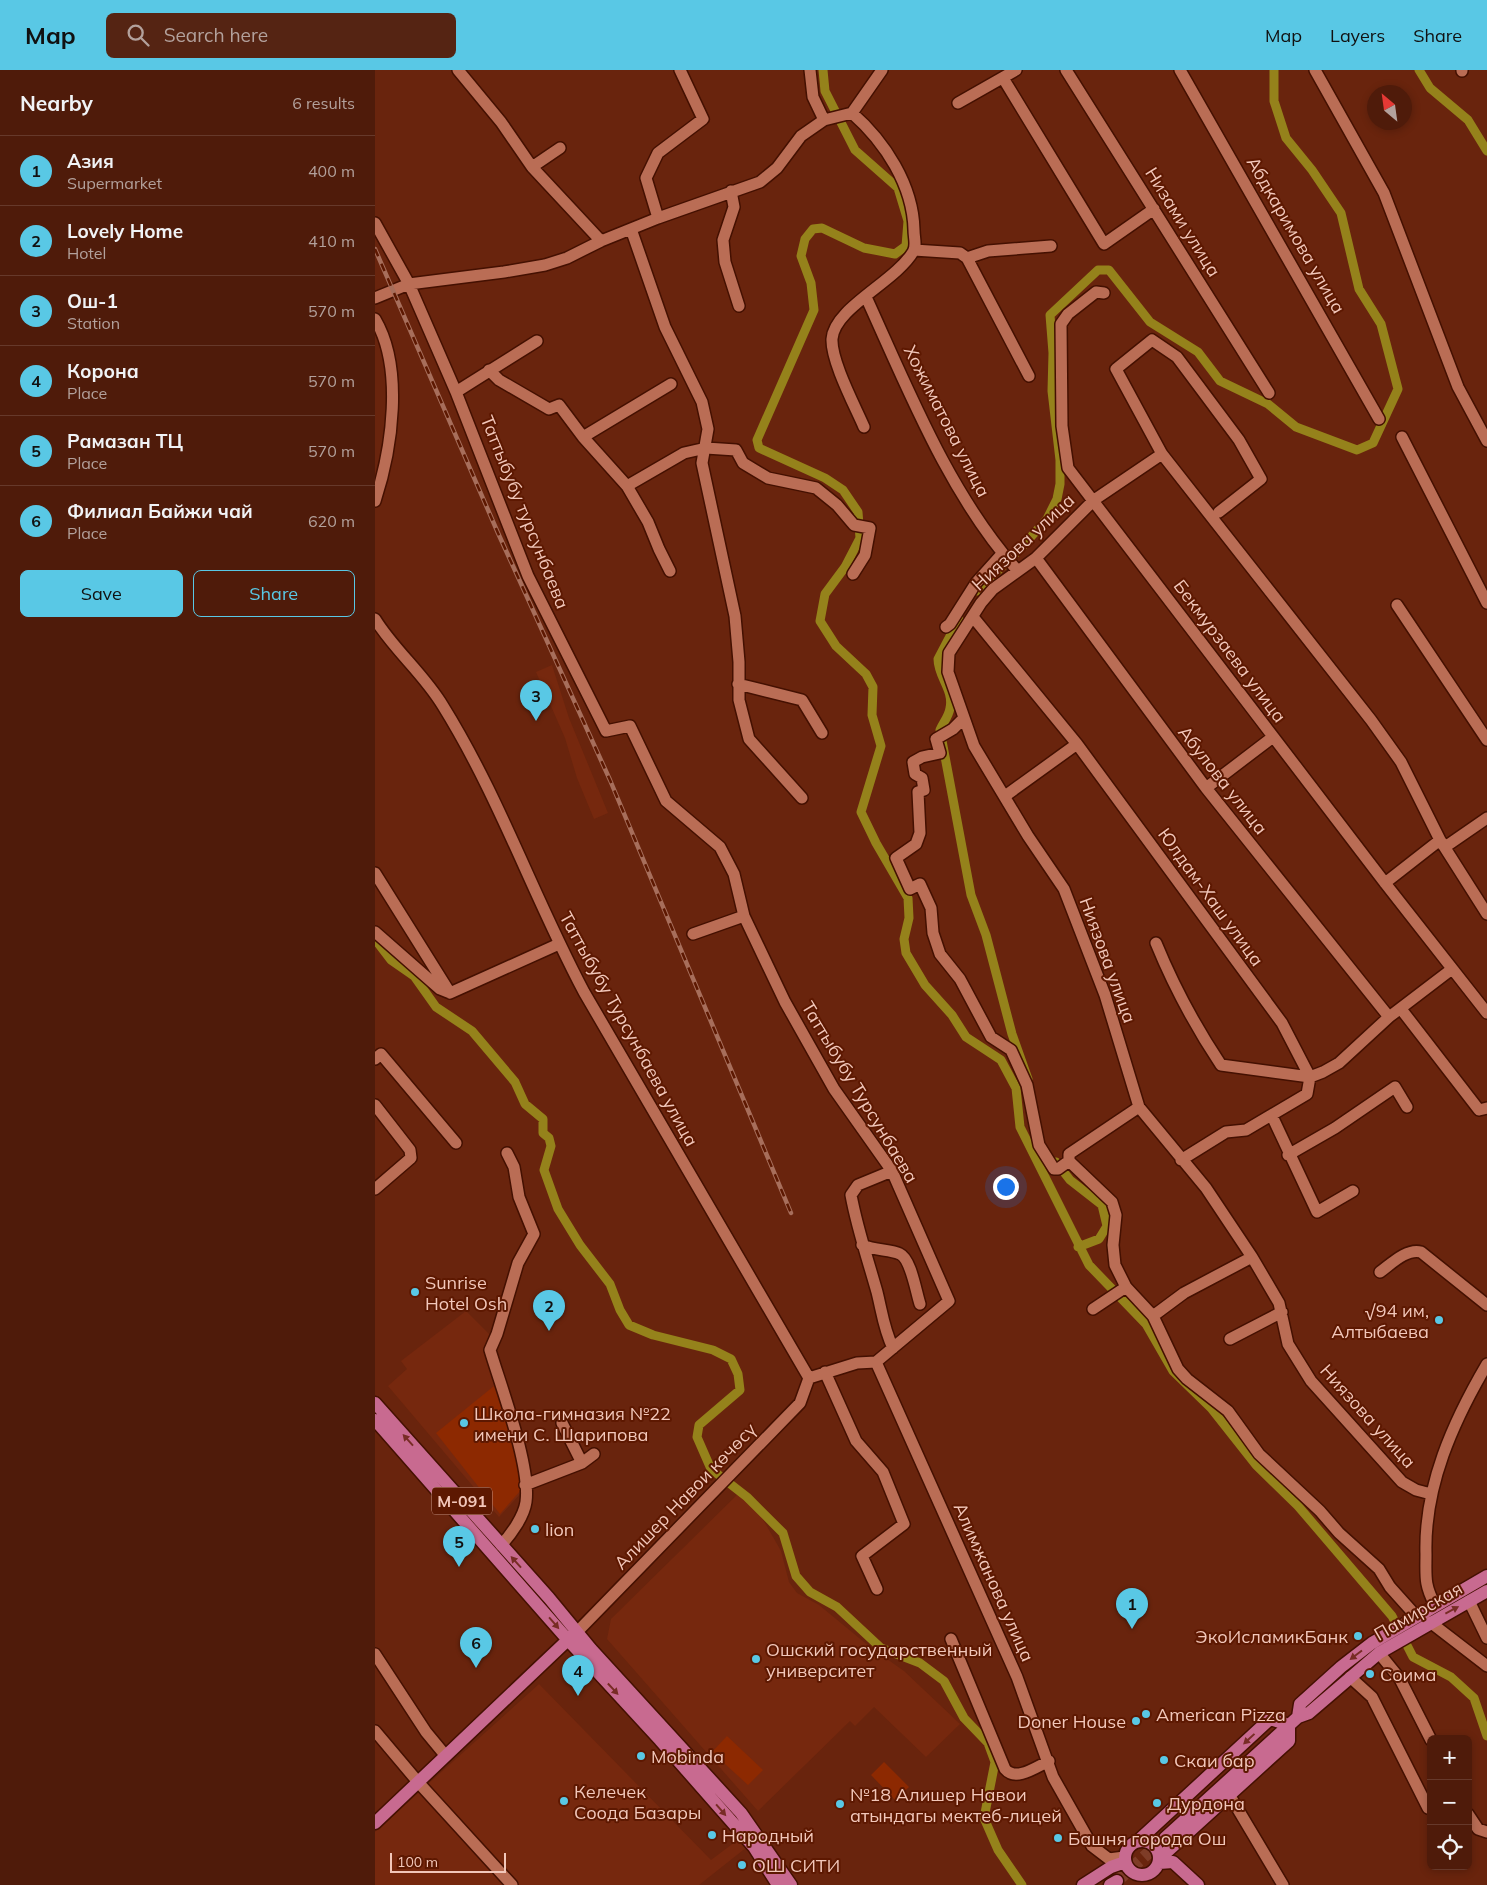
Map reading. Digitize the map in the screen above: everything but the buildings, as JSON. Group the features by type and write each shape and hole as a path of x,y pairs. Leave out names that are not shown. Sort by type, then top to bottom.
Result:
{"main road":[{"name":"М-091","path":"375,1403 501,1545 573,1636 660,1740 754,1846 778,1885"},
{"name":"М-091","path":"375,1420 573,1636 747,1820 791,1885"},
{"name":"Памирская","path":"1293,1721 1309,1713 1350,1676 1376,1648 1416,1616 1487,1576"},
{"name":"Памирская","path":"1293,1721 1300,1704 1341,1667 1487,1591"},
{"path":"375,1823 573,1636"},
{"path":"1083,1885 1124,1859 1128,1848 1270,1719 1293,1721"},
{"path":"1131,1885 1152,1872 1159,1861 1289,1741 1293,1721"},
{"path":"1165,1838 1293,1721"},
{"path":"1139,1840 1154,1846 1159,1861"},
{"path":"1124,1859 1133,1874 1143,1876"},
{"path":"1159,1861 1173,1862 1198,1885"}],"street":[{"path":"458,70 501,122 532,167 601,241"},
{"path":"658,218 646,178 658,153 703,119 681,70"},
{"path":"810,70 813,97 828,119"},
{"path":"375,298 409,284 545,265 567,258 601,241 658,218 760,182 777,168 801,136 828,119 849,113 882,70"},
{"path":"958,103 1016,70"},
{"name":"Низами улица","path":"1066,70 1269,393"},
{"name":"Абдкаримова улица","path":"1180,70 1379,419"},
{"path":"1315,70 1385,193 1458,387 1487,441"},
{"path":"1003,78 1103,244 1154,209"},
{"path":"849,113 871,130 888,154 905,186 914,220 914,250 905,263 840,318 832,338 833,354 864,427"},
{"path":"532,167 560,148"},
{"path":"731,191 734,206 723,240 725,262 739,306"},
{"name":"Таттыбубу турсунбаева","path":"375,223 409,284 457,392 529,576 589,699"},
{"path":"631,229 665,327 702,402 708,429 702,464 735,616 739,700 749,739 802,798"},
{"path":"967,258 988,251 1051,246"},
{"path":"914,250 960,253 967,258 1029,376"},
{"name":"Бекмурзаева улица","path":"1104,293 1095,292 1068,314 1061,324 1062,426 1069,468 1273,737 1487,1013"},
{"name":"Хожиматова улица","path":"866,297 912,399 953,477 1009,562"},
{"path":"375,319 383,332 390,360 391,436 375,501"},
{"path":"1219,512 1261,479 1239,440 1177,358 1152,340 1116,369 1162,454 1376,727 1401,762 1442,843 1487,914"},
{"path":"457,392 537,341"},
{"path":"489,370 499,380 549,408 559,404 583,437 627,486 649,522 659,549 670,570"},
{"path":"583,437 671,384"},
{"path":"1402,437 1487,603"},
{"path":"627,486 684,453 706,448 736,450 743,463 767,478 816,488 837,505 854,525 870,528 865,556 853,574"},
{"name":"Ниязова улица","path":"1162,454 1094,500 1036,558 1009,562 993,590 981,603 949,653 948,672 974,746 1028,836 1064,889 1105,995 1139,1107 1206,1188 1252,1258 1282,1312 1283,1332 1287,1344 1325,1399 1402,1482 1416,1490 1431,1494"},
{"name":"Абулова улица","path":"1036,558 1205,788 1389,1017"},
{"path":"946,627 950,624 977,583 1009,562"},
{"path":"1397,605 1487,740"},
{"name":"Юлдам-Хаш улица","path":"973,617 1077,744 1282,1023 1310,1077"},
{"name":"Таттыбубу Турсунбаева улица","path":"375,619 443,704 490,793 559,944 584,992 809,1378"},
{"path":"738,684 803,700 822,734"},
{"name":"Таттыбубу Турсунбаева","path":"589,699 606,732 630,726 666,801 720,847 734,874 744,916 785,1002 834,1089 892,1171 949,1301 876,1362"},
{"path":"963,719 953,729 936,739 939,753 922,757 913,762 915,774 922,778 924,790 918,792 921,833 916,844 896,858 910,890 920,884 931,908 933,933 939,954 960,979 991,1037 1011,1050 1027,1085 1039,1145 1054,1169 1063,1165 1069,1154 1139,1107"},
{"path":"1205,788 1273,737"},
{"path":"1005,796 1077,744"},
{"path":"1385,883 1442,843 1487,818"},
{"path":"375,873 450,993"},
{"path":"693,934 744,916"},
{"path":"375,932 440,989 450,993 559,944"},
{"path":"1156,943 1176,991 1197,1029 1221,1066 1310,1077 1339,1063 1389,1017 1452,969"},
{"path":"1401,1009 1479,1110 1487,1108"},
{"path":"375,1060 381,1054 456,1143"},
{"path":"1181,1160 1226,1132 1246,1130 1307,1094 1310,1077"},
{"path":"1288,1155 1335,1128 1395,1087 1407,1107"},
{"path":"375,1105 410,1150 411,1158 375,1189"},
{"path":"1272,1116 1288,1155 1317,1212 1353,1192"},
{"path":"501,1545 509,1537 526,1504 525,1485 521,1457 490,1350 497,1334 517,1263 534,1234 519,1197 514,1167 507,1153"},
{"path":"1063,1165 1082,1175 1108,1197 1114,1207 1113,1255 1124,1289 1153,1316 1173,1360 1187,1379 1228,1411 1259,1454 1320,1511 1339,1534 1379,1569 1390,1587 1416,1616"},
{"path":"892,1171 871,1179 853,1189 851,1195 862,1245 877,1292 882,1320 893,1348"},
{"path":"862,1245 874,1250 900,1254 905,1257 919,1304"},
{"path":"1380,1272 1408,1252 1415,1250 1421,1252 1487,1306"},
{"path":"1153,1316 1183,1293 1252,1258"},
{"path":"1093,1309 1124,1289"},
{"path":"1230,1338 1282,1312"},
{"path":"809,1378 857,1363 876,1362"},
{"name":"Алимжанова улица","path":"876,1362 1017,1677 1049,1761 1053,1777 1092,1846 1109,1859 1124,1859"},
{"path":"1435,1605 1426,1588 1425,1526 1431,1494 1449,1435 1486,1367"},
{"path":"825,1372 856,1441 883,1472 904,1524 862,1556 877,1589"},
{"name":"Алишер Навои көчөсү","path":"573,1636 800,1403 809,1378"},
{"path":"562,1423 582,1463"},
{"path":"525,1485 582,1463 594,1454"},
{"path":"1469,1601 1487,1638"},
{"path":"1430,1622 1487,1666"},
{"path":"951,1640 1008,1773 1016,1775 1049,1761"},
{"path":"1376,1648 1400,1679 1428,1735"},
{"path":"375,1654 426,1732 445,1755"},
{"path":"1350,1676 1372,1697 1427,1806"},
{"path":"375,1731 418,1782 512,1885"},
{"path":"1230,1796 1283,1885"},
{"path":"1472,1820 1478,1829 1487,1832"}],"shaded area":[{"path":"552,665 569,718 608,813 594,819 577,778 565,738 536,672"},
{"name":"Школа-гимназия №22 имени С. Шарипова","path":"466,1311 490,1335 487,1348 520,1460 522,1492 499,1517 388,1386 407,1369 401,1361"},
{"path":"494,1386 519,1461 521,1490 500,1514 436,1433"},
{"name":"Ошский государственный университет","path":"740,1492 754,1504 781,1551 789,1582 797,1593 819,1605 870,1647 904,1671 960,1724 926,1757 874,1707 855,1726 850,1721 758,1811 607,1639 611,1619"},
{"path":"539,1684 711,1860 739,1839 747,1847 699,1885 375,1885 375,1832"},
{"path":"727,1736 763,1770 748,1785 712,1752"},
{"path":"884,1762 909,1787 895,1800 871,1775"}],"waterway":[{"path":"823,70 825,91 855,150 898,188 908,221 906,246 895,254 864,248 822,228 813,229 805,239 801,256 811,283 814,310 757,440 759,448 825,478 843,490 858,512 860,538 845,567 825,594 820,621 836,646 866,674 873,687 872,715 881,746 861,812 876,843 908,898 909,918 904,939 906,953 925,985 952,1015 966,1037 1001,1060 1016,1088 1020,1127 1089,1265 1146,1324 1173,1371 1211,1408 1256,1465 1298,1506 1392,1616 1413,1657 1451,1677 1474,1698 1487,1736"},
{"path":"977,591 1020,549 1047,519 1057,499 1060,484 1060,460 1052,391 1053,353 1050,315 1098,270 1109,270 1150,322 1198,352 1220,381 1268,404 1296,427 1357,450 1373,443 1398,389 1381,324 1359,289 1341,213 1312,170 1286,138 1274,101 1274,70"},
{"path":"1419,70 1430,88 1468,120 1487,151"},
{"path":"959,619 938,659 940,672 951,701 948,714 940,730 971,895 986,935 1012,1034 1028,1079"},
{"path":"375,939 391,960 414,976 436,1007 472,1031 515,1082 525,1104 543,1119 543,1133 549,1138 551,1146 544,1170 558,1209 580,1245 610,1284 620,1310 629,1325 653,1335 713,1350 731,1359 738,1374 740,1390 699,1425 697,1437 711,1469 747,1497 783,1533 796,1576 810,1592 837,1607 881,1648 920,1663 944,1681 964,1718 988,1743 995,1762 984,1818 998,1850 1022,1885"},
{"path":"1056,1162 1070,1180 1102,1205 1107,1226 1099,1239 1078,1247"}],"tunnel":[{"path":"1117,1881 1165,1838"}],"railway":[{"path":"375,249 498,533 610,780 791,1213"}],"place":[{"name":"Ош-1","path":"536,721"},
{"name":"Sunrise Hotel Osh","path":"415,1292"},
{"name":"√94 им, Алтыбаева","path":"1439,1320"},
{"name":"Lovely Home","path":"549,1331"},
{"name":"Школа-гимназия №22 имени С. Шарипова","path":"464,1423"},
{"name":"lion","path":"535,1529"},
{"name":"Рамазан ТЦ","path":"459,1567"},
{"name":"Азия","path":"1132,1629"},
{"name":"ЭкоИсламикБанк","path":"1358,1636"},
{"name":"Ошский государственный университет","path":"756,1659"},
{"name":"Филиал Байжи чай","path":"476,1668"},
{"name":"Соима","path":"1370,1674"},
{"name":"Корона","path":"578,1696"},
{"name":"American Pizza","path":"1146,1714"},
{"name":"Doner House","path":"1136,1721"},
{"name":"Mobinda","path":"641,1756"},
{"name":"Скаи бар","path":"1164,1760"},
{"name":"Келечек Соода Базары","path":"564,1801"},
{"name":"Дурдона","path":"1157,1803"},
{"name":"№18 Алишер Навои атындагы мектеб-лицей","path":"840,1804"},
{"name":"Народный","path":"712,1835"},
{"name":"Башня города Ош","path":"1058,1838"},
{"name":"ОШ СИТИ","path":"742,1865"}]}
